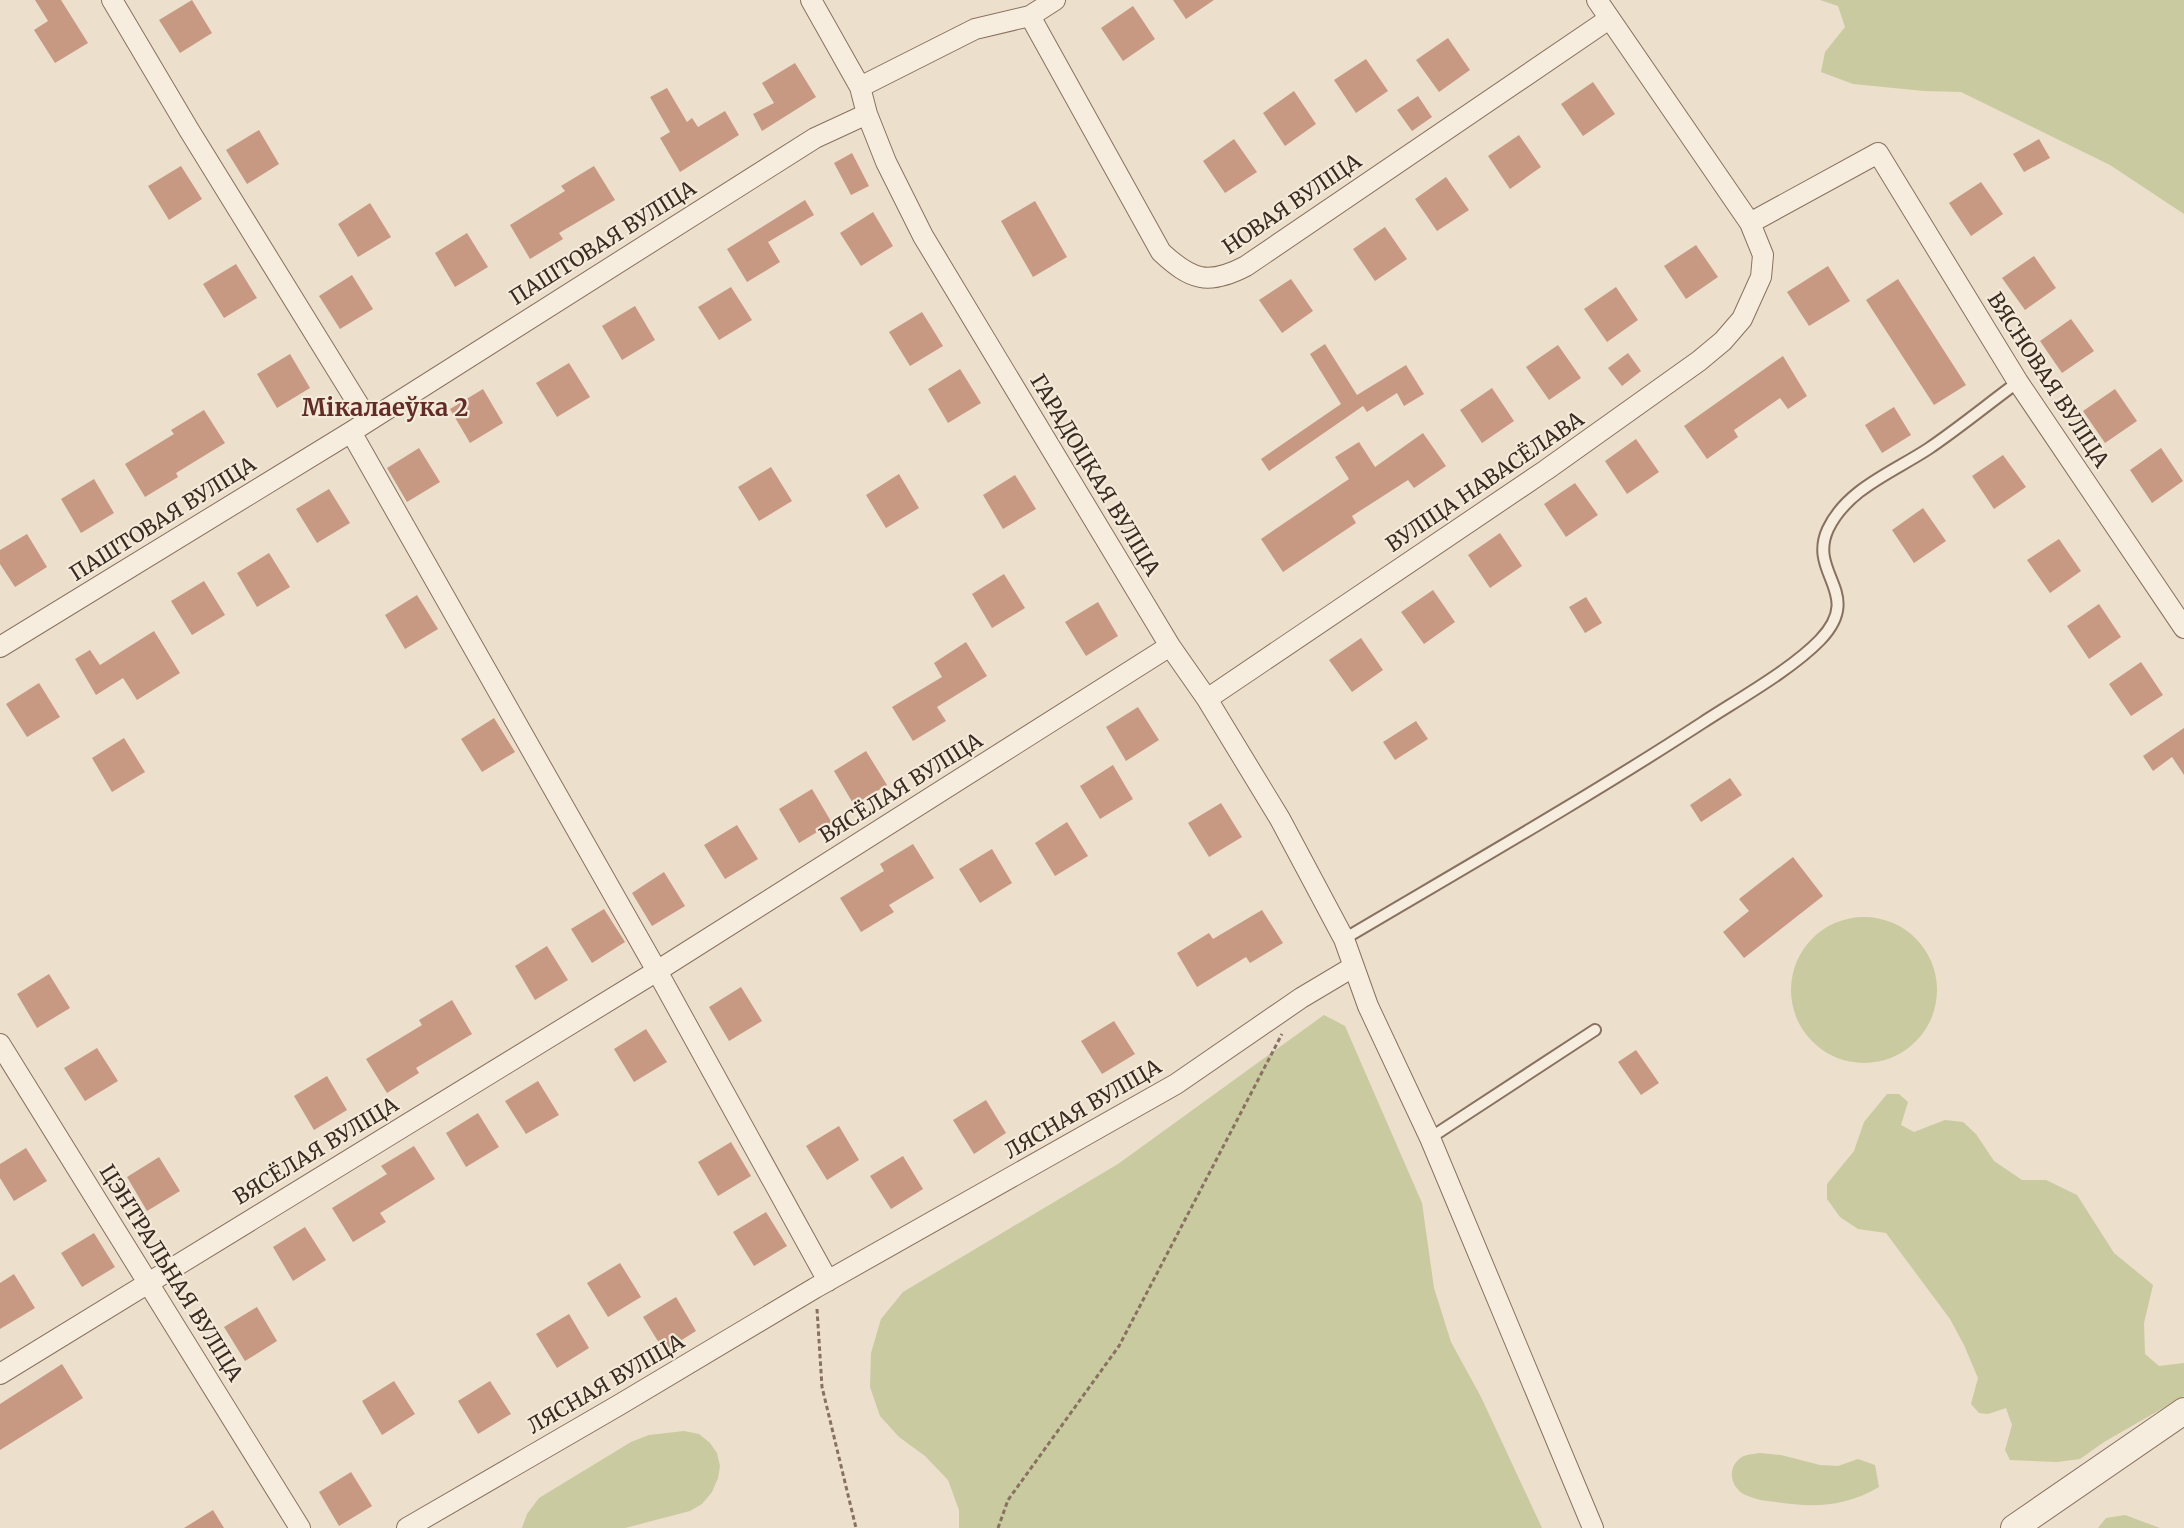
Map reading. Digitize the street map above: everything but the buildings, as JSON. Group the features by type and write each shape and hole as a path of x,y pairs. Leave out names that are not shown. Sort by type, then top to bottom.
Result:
{"street":[{"path":"112,0 189,130 368,420"},
{"name":"ГАРАДОЦКАЯ ВУЛІЦА","path":"811,0 860,87 867,114 886,162 923,236 1170,646 1207,699 1280,819 1344,939 1373,1016 1430,1138 1593,1528"},
{"path":"860,87 975,29 1030,16 1055,0"},
{"path":"1597,0 1750,223"},
{"name":"НОВАЯ ВУЛІЦА","path":"1030,16 1161,252 1174,265 1192,276 1211,278 1226,277 1246,266 1609,19"},
{"name":"ПАШТОВАЯ ВУЛІЦА","path":"0,647 351,432 815,138 867,114"},
{"name":"ВЯСНОВАЯ ВУЛІЦА","path":"1750,223 1878,153 2018,382 2184,628"},
{"name":"ВУЛІЦА НАВАСЁЛАВА","path":"1207,699 1546,470 1723,342 1742,319 1761,277 1763,255 1750,223"},
{"path":"351,432 657,970 822,1285"},
{"name":"ВЯСЁЛАЯ ВУЛІЦА","path":"0,1374 657,970 1170,646"},
{"name":"ЛЯСНАЯ ВУЛІЦА","path":"407,1528 822,1285 1176,1084 1301,998 1353,967"},
{"name":"ЦЭНТРАЛЬНАЯ ВУЛІЦА","path":"0,1044 300,1528"},
{"path":"2014,1528 2184,1411"}],"lane":[{"path":"1344,939 1619,777 1784,669 1818,642 1830,628 1838,607 1835,585 1823,554 1824,542 1829,528 1847,501 1929,448 2018,382"},
{"path":"1430,1138 1595,1030"}],"path":[{"path":"998,1528 1008,1500 1119,1346 1284,1029"},
{"path":"822,1285 822,1387 856,1528"}],"green space":[{"path":"1820,0 2184,0 2184,214 2110,165 1961,92 1853,84 1821,72 1825,52 1845,27 1838,6"},
{"path":"1864,917 1892,923 1916,938 1931,962 1937,990 1931,1018 1916,1042 1892,1057 1864,1063 1836,1057 1812,1042 1797,1018 1791,990 1797,962 1812,938 1836,923"},
{"path":"1324,1015 1345,1026 1422,1203 1434,1288 1451,1342 1481,1397 1542,1528 959,1528 959,1510 948,1480 925,1456 899,1437 880,1416 870,1387 871,1353 881,1319 903,1292 1118,1164"},
{"path":"1887,1094 1899,1094 1908,1102 1901,1125 1914,1132 1945,1120 1963,1122 1976,1134 1994,1161 2022,1180 2046,1180 2077,1195 2114,1253 2153,1285 2144,1323 2145,1354 2159,1366 2184,1363 2184,1396 2104,1442 2080,1459 2057,1462 2010,1460 2005,1450 2012,1425 2006,1408 1988,1414 1979,1413 1971,1404 1978,1378 1950,1319 1886,1233 1858,1229 1840,1217 1827,1199 1827,1184 1854,1151 1864,1122"},
{"path":"684,1431 699,1434 717,1453 720,1466 718,1478 712,1492 702,1504 690,1511 625,1528 522,1528 527,1514 539,1498 631,1442 649,1435"},
{"path":"1760,1453 1781,1455 1820,1465 1838,1466 1858,1459 1875,1465 1879,1487 1854,1499 1829,1504 1803,1505 1755,1498 1738,1489 1734,1484 1732,1473 1733,1467 1742,1457"},
{"path":"2125,1515 2160,1528 2098,1528 2106,1518"}],"district":[{"name":"Мікалаеўка 2","path":"385,408"}]}
